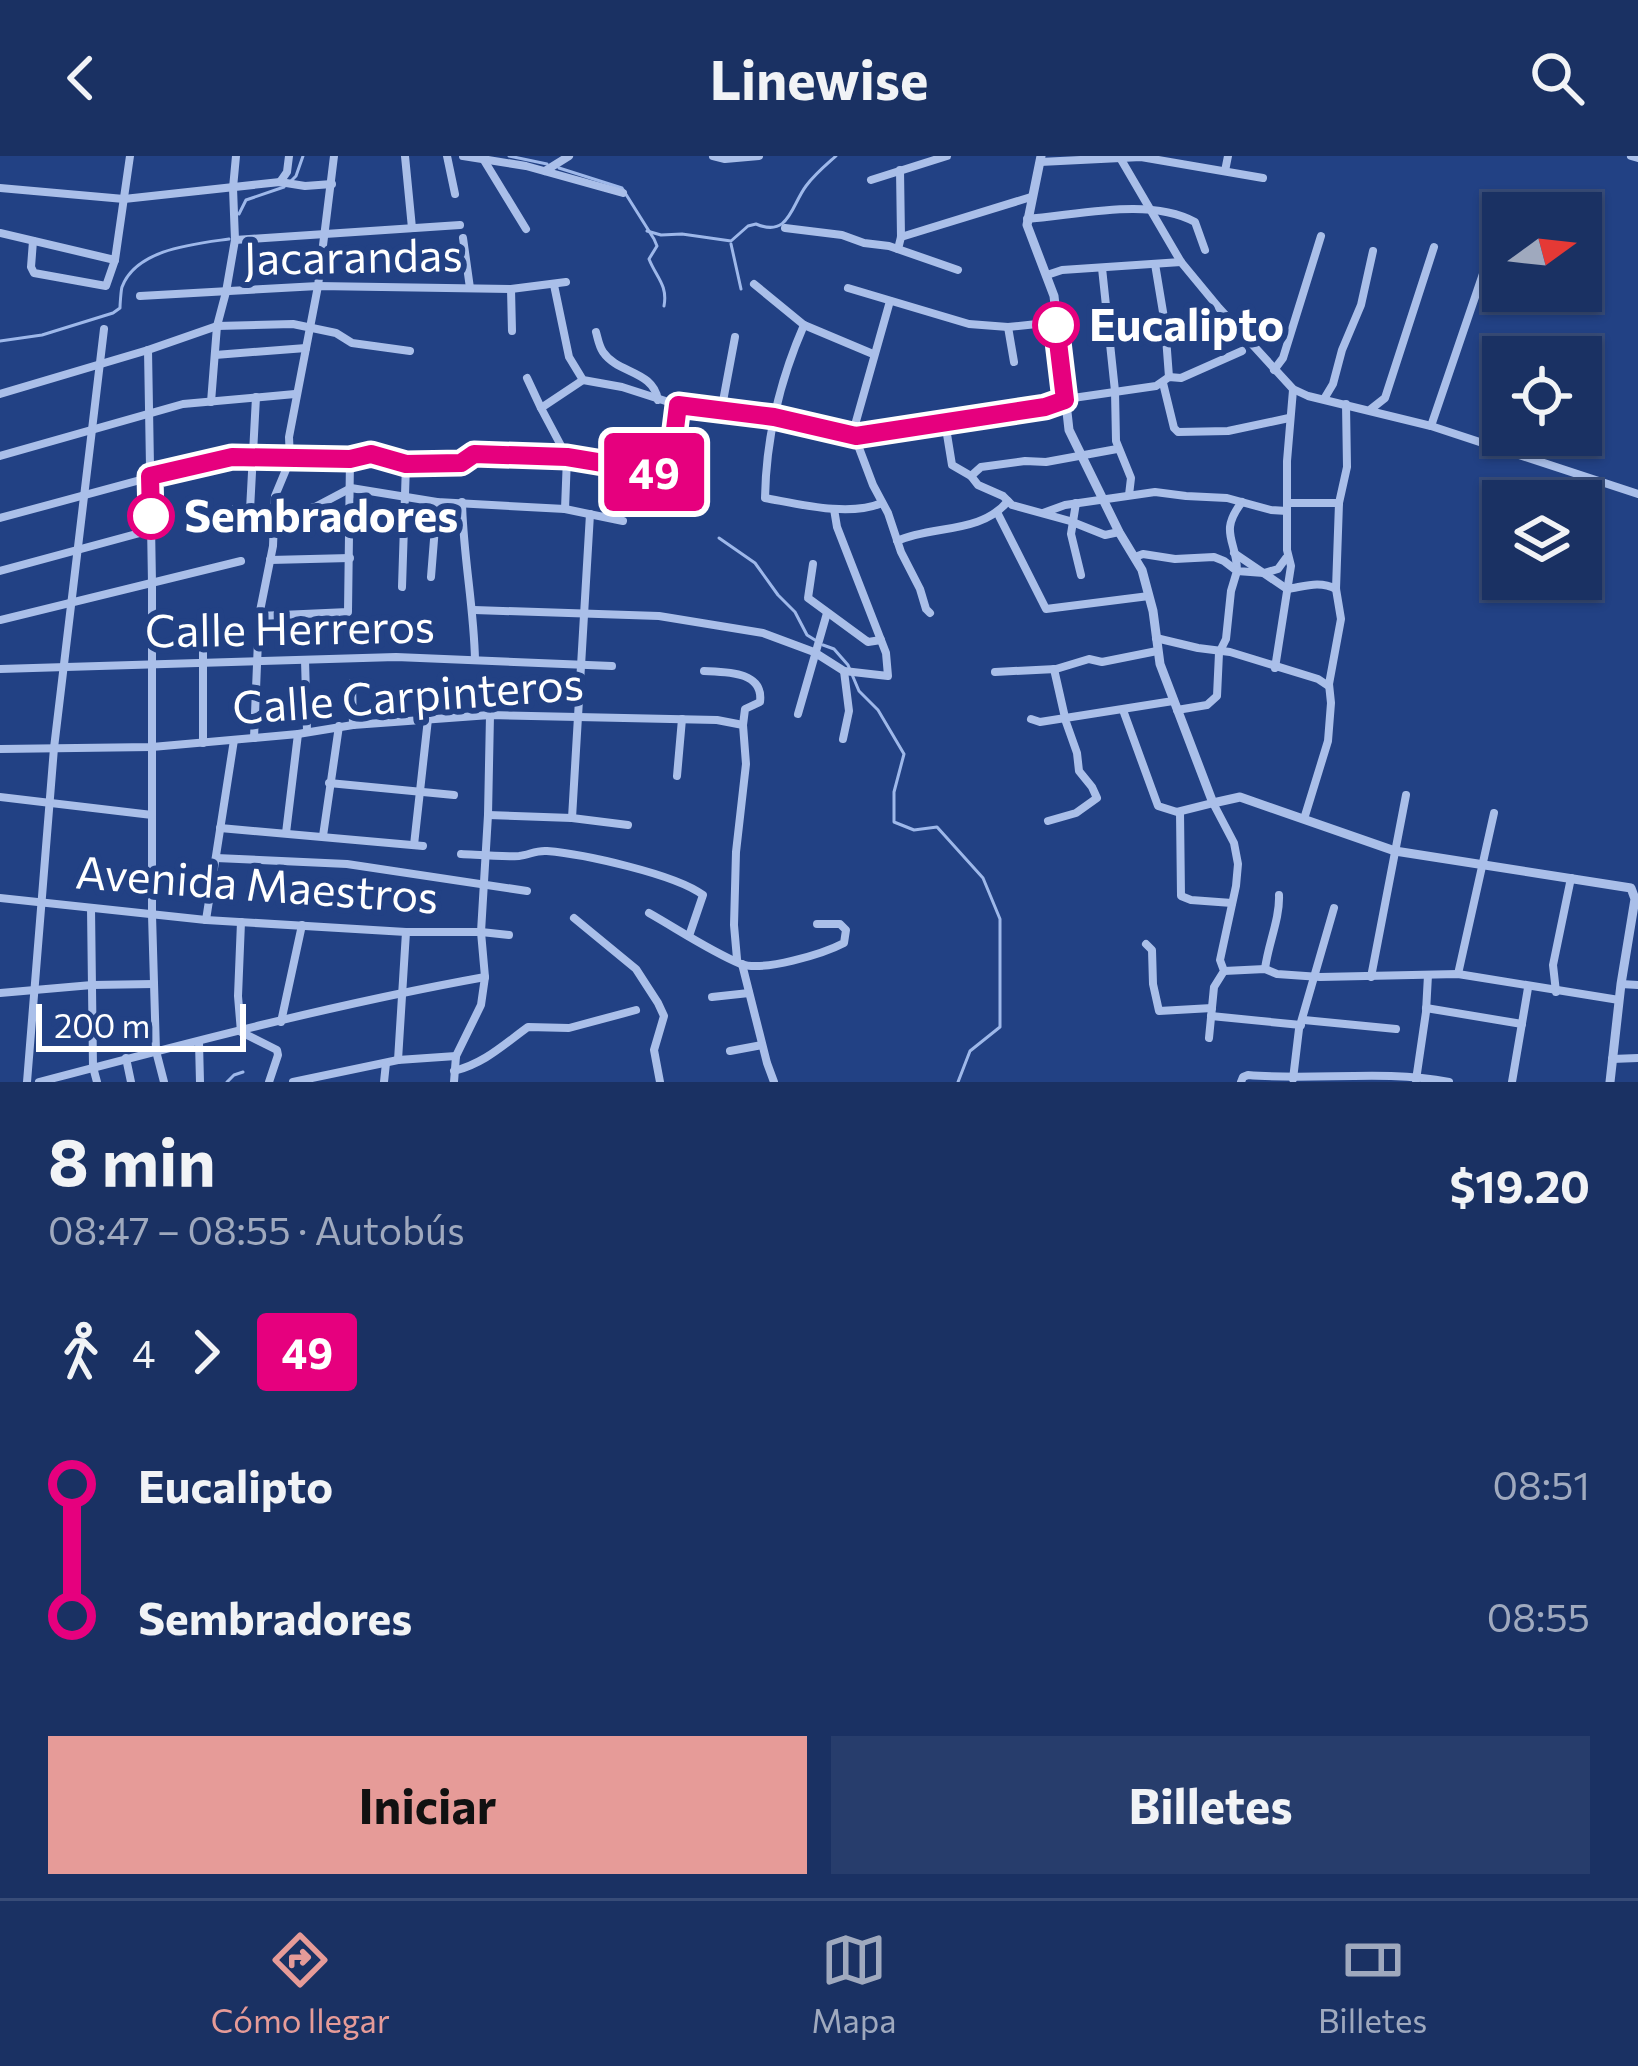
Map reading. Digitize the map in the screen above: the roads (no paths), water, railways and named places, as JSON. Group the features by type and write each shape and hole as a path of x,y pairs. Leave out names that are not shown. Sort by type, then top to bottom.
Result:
{"street":[{"path":"33,241 34,273 106,286 115,260 130,156"},
{"path":"211,402 217,326 236,240 236,156"},
{"path":"280,182 289,156"},
{"path":"254,738 255,662 275,496 290,460 289,436 318,286 334,156"},
{"path":"405,156 412,228"},
{"path":"447,156 455,194"},
{"path":"463,156 545,171 623,193"},
{"path":"545,171 568,156"},
{"path":"713,156 754,156"},
{"path":"871,180 947,156"},
{"path":"1120,156 1181,262 1293,389 1431,426 1638,494"},
{"path":"1225,171 1228,156"},
{"path":"482,157 526,230"},
{"path":"1224,971 1220,960 1238,874 1234,843 1175,705 1157,651 1142,570 1069,430 1054,296 1029,235 1028,219 1040,159 1172,159 1263,178"},
{"path":"898,249 901,170"},
{"path":"0,188 124,199 280,182 332,184"},
{"path":"901,237 1031,197"},
{"path":"1028,219 1148,207 1195,222 1205,250"},
{"path":"236,240 460,225"},
{"path":"785,228 842,235 958,270"},
{"path":"0,233 115,260"},
{"path":"1274,370 1283,358 1321,236"},
{"path":"463,238 470,288"},
{"path":"1370,409 1384,398 1434,247"},
{"path":"1324,399 1361,305 1372,251"},
{"path":"1047,275 1181,262"},
{"path":"1155,264 1176,431 1222,432 1289,418"},
{"path":"1102,268 1117,448 1129,468 1129,495"},
{"path":"1431,426 1482,277"},
{"name":"Jacarandas","path":"140,296 318,286 511,289 566,282"},
{"path":"754,284 804,325 873,354"},
{"path":"554,285 569,357 583,380"},
{"path":"848,288 969,324 1008,327 1056,322"},
{"path":"511,289 512,331"},
{"path":"890,301 854,436 930,613"},
{"path":"804,325 765,454 765,498 834,509 883,502"},
{"path":"0,394 217,326 310,326 337,333 352,343 410,350"},
{"path":"1008,327 1014,362"},
{"path":"27,1082 54,748 104,328"},
{"path":"596,332 603,352 655,388 658,400"},
{"path":"721,412 735,337"},
{"path":"215,355 306,348"},
{"path":"148,350 152,914 156,1051 164,1082"},
{"path":"541,408 583,380 678,405 774,417 854,436 1045,407 1181,378 1242,351"},
{"path":"622,387 633,372"},
{"path":"526,378 567,457 565,509"},
{"path":"1275,668 1290,573 1293,389"},
{"path":"0,456 183,404 296,394"},
{"path":"250,510 256,398"},
{"path":"1304,819 1328,741 1329,686 1341,620 1336,589 1339,503 1347,467 1346,404"},
{"path":"0,518 202,463 255,455 290,460 371,454 406,464 461,463 474,454 567,457 668,473 678,405"},
{"path":"945,422 951,463 978,485 1035,513 1155,491 1288,507 1339,503"},
{"path":"971,476 981,467 1046,462 1117,448"},
{"path":"259,616 348,612 350,459"},
{"path":"402,587 406,464"},
{"path":"222,509 275,512 315,506 351,488 436,502 565,509 623,521"},
{"path":"897,541 998,514 1008,501"},
{"path":"431,577 436,502"},
{"path":"462,502 475,660"},
{"path":"1031,718 1040,722 1214,701 1237,571 1230,522 1243,502"},
{"path":"1076,503 1071,534 1081,574"},
{"path":"474,610 659,616 763,633 814,652 844,671 888,676 886,653 834,509"},
{"path":"1043,513 1105,535 1119,532"},
{"path":"572,818 590,514"},
{"path":"998,514 1046,609 1150,596"},
{"path":"0,571 151,530"},
{"path":"1135,557 1218,558 1232,550"},
{"path":"1232,550 1287,589"},
{"path":"1218,558 1237,571 1264,572 1282,567 1287,550"},
{"path":"270,560 350,557"},
{"path":"0,620 241,561"},
{"path":"813,564 808,597 868,642 881,640"},
{"path":"1290,573 1301,584"},
{"path":"1287,589 1301,584 1336,589"},
{"path":"799,714 827,613"},
{"path":"202,629 203,742"},
{"path":"1156,638 1220,651 1329,686"},
{"path":"995,672 1054,669 1089,659 1102,662 1157,651"},
{"name":"Calle Herreros","path":"0,669 396,657 612,665"},
{"path":"286,833 303,732 305,660"},
{"path":"1048,821 1071,815 1097,798 1079,772 1054,669"},
{"path":"704,670 742,675 761,690 760,701 745,710 743,725 746,764 734,925 739,962 774,1082"},
{"path":"843,739 849,711 844,671"},
{"path":"352,683 353,725"},
{"path":"1123,710 1158,806 1167,811 1240,797 1395,851 1628,886 1635,899 1610,1082"},
{"path":"454,1082 456,1056 481,1005 485,977 481,932 490,715"},
{"name":"Calle Carpinteros","path":"0,748 152,747 490,715 717,720 743,725"},
{"path":"220,828 418,846 428,719"},
{"path":"677,776 682,719"},
{"path":"323,836 339,727"},
{"path":"206,920 234,740"},
{"path":"329,784 454,795"},
{"path":"1371,977 1406,794"},
{"path":"0,797 152,815"},
{"path":"1180,812 1181,896 1232,903"},
{"path":"1458,974 1494,813"},
{"path":"488,814 628,825"},
{"path":"461,854 518,856 541,850 684,884 703,895 689,936"},
{"path":"216,858 346,864 527,891"},
{"path":"1556,992 1553,964 1571,878"},
{"path":"1264,969 1279,896"},
{"name":"Avenida Maestros","path":"0,898 206,920 509,935"},
{"path":"91,908 97,1082"},
{"path":"1293,1079 1302,1022 1334,908"},
{"path":"649,913 752,966 795,959 844,943 846,930 840,924 817,924"},
{"path":"574,919 636,969 658,1003 664,1016 654,1050 660,1082"},
{"path":"241,922 241,1032"},
{"path":"280,1022 302,926"},
{"path":"398,1060 406,932"},
{"path":"1147,944 1152,950 1160,1012 1197,1007 1396,1029"},
{"path":"1224,971 1264,969 1277,974 1371,977 1458,974 1619,1000"},
{"path":"1209,1038 1216,982 1224,971"},
{"path":"1416,1080 1428,975"},
{"path":"42,1082 402,992 485,977"},
{"path":"0,993 154,984"},
{"path":"1621,984 1638,985"},
{"path":"1512,1082 1528,988"},
{"path":"712,997 749,993"},
{"path":"1426,1008 1522,1024"},
{"path":"454,1071 492,1056 528,1027 569,1028 636,1010"},
{"path":"241,1032 277,1050 269,1082"},
{"path":"199,1042 200,1082"},
{"path":"730,1051 762,1045"},
{"path":"293,1082 398,1060 456,1056"},
{"path":"126,1058 131,1082"},
{"path":"1612,1058 1638,1058"},
{"path":"384,1082 386,1063"},
{"path":"1241,1082 1246,1075 1449,1082"}],"waterway":[{"path":"291,181 303,156"},
{"path":"509,156 547,164"},
{"path":"647,231 731,241 748,226 776,227 788,218 809,182 836,156"},
{"path":"559,168 622,188 657,246 649,259 663,287 664,306"},
{"path":"239,214 246,200 284,187"},
{"path":"0,341 42,335 113,313 120,308 129,274 140,264 168,251 229,239"},
{"path":"731,244 741,289"},
{"path":"719,538 755,563 815,640"},
{"path":"823,645 834,649 848,665 859,691 878,710 904,754 894,792 894,822 914,830 937,827 983,878 1000,919 1000,1027 970,1051 958,1082"},
{"path":"227,1082 243,1072"}],"place":[{"name":"Eucalipto","path":"1056,325"},
{"name":"Sembradores","path":"151,516"}]}
